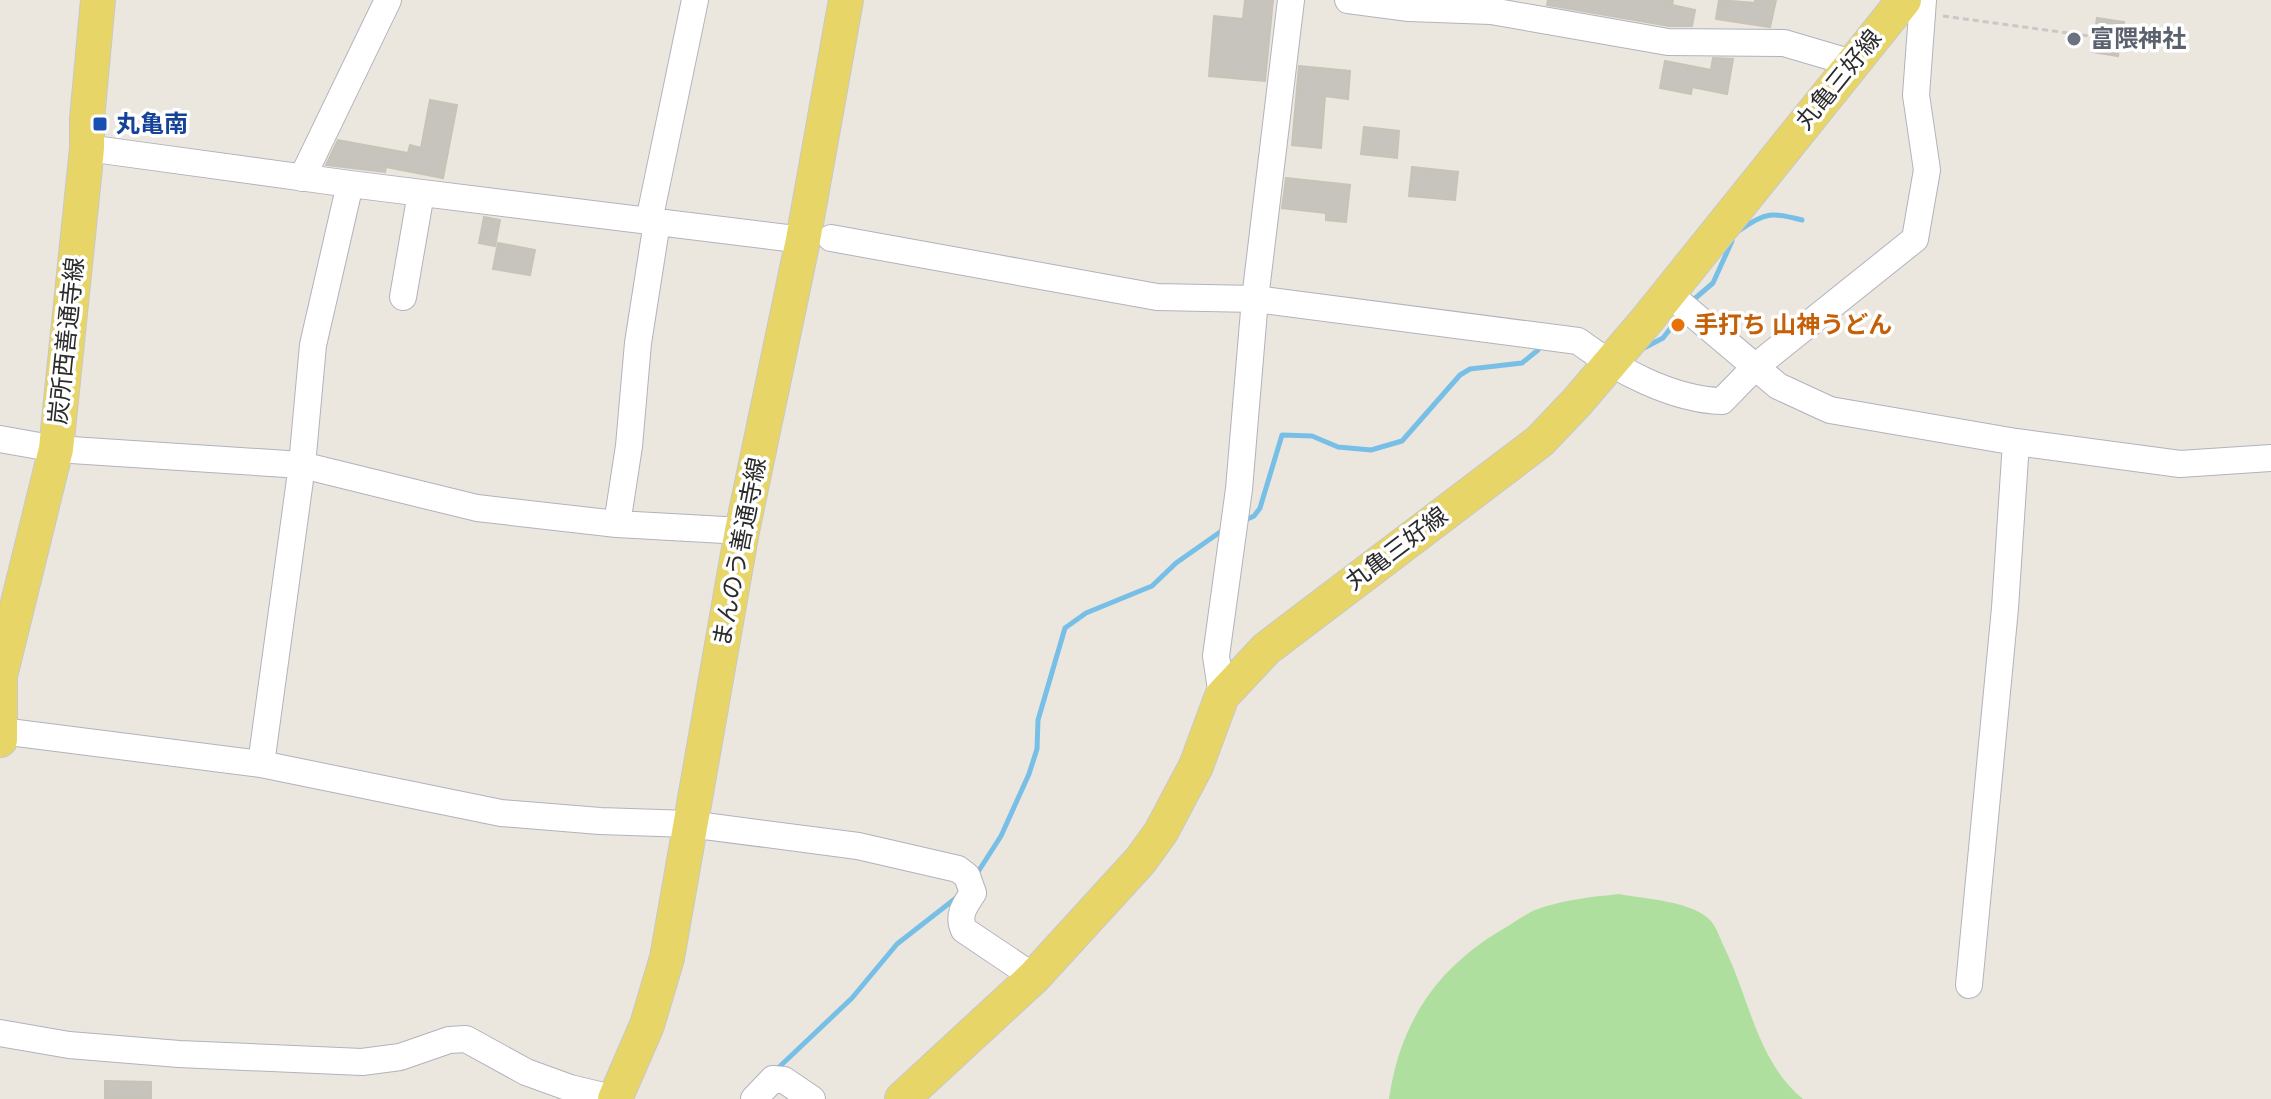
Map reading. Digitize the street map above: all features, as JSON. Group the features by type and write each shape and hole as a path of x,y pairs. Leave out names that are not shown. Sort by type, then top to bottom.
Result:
{"main road":[{"name":"炭所西善通寺線","path":"1,736 0,678 56,449 87,148 98,0"},
{"name":"まんのう善通寺線","path":"615,1099 647,1025 667,958 742,531 817,239 846,0"},
{"name":"丸亀三好線","path":"902,1099 1034,977 1140,861 1161,832 1196,766 1222,696 1266,649 1540,441 1609,364 1681,303 1852,63 1916,4"}],"street":[{"path":"302,178 388,0"},
{"path":"617,524 629,446 653,222 695,0"},
{"path":"1222,696 1216,656 1236,512 1255,299 1291,0"},
{"path":"1348,0 1409,8 1491,11 1668,42 1784,43 1852,63"},
{"path":"87,148 653,222 817,239 1157,297 1255,299 1578,341 1609,364 1701,400 1722,401 1755,367 1915,239 1927,170 1916,95 1916,4"},
{"path":"261,764 302,465 313,345 350,184"},
{"path":"403,297 421,193"},
{"path":"1681,303 1778,386 1830,410 2016,442 2180,464 2271,458"},
{"path":"0,439 56,449 302,465 477,508 617,524 742,531"},
{"path":"1969,985 2005,608 2016,442"},
{"path":"1,736 261,764 501,813 689,824 858,846 958,869 967,876 973,893 960,921 964,930 1034,977"},
{"path":"0,1033 69,1045 179,1054 362,1062 400,1057 449,1040 466,1039 526,1072 570,1088 615,1099"},
{"path":"754,1099 773,1079 784,1080 812,1099"}],"path":[{"path":"1916,4 2090,36"}],"green space":[{"path":"1619,894 1681,905 1703,914 1711,921 1765,1048 1787,1084 1803,1099 1389,1099 1402,1045 1413,1022 1425,1000 1459,961 1480,944 1535,910 1566,901"}],"building":[{"path":"1245,0 1273,0 1265,81 1209,76 1214,16 1243,19"},
{"path":"1548,0 1673,0 1672,5 1695,10 1692,26 1669,26 1547,5"},
{"path":"1719,0 1755,3 1755,0 1776,0 1770,27 1716,19"},
{"path":"2097,18 2124,22 2122,33 2140,36 2138,51 2119,48 2118,56 2092,52"},
{"path":"1713,58 1733,59 1727,94 1692,87 1691,94 1660,88 1665,61 1711,70"},
{"path":"1299,66 1350,71 1348,99 1325,96 1321,148 1292,145"},
{"path":"430,100 457,105 443,178 386,167 385,172 326,165 338,140 408,153 410,145 421,148"},
{"path":"1364,127 1399,131 1397,158 1361,154"},
{"path":"1412,167 1458,172 1455,200 1409,196"},
{"path":"1286,178 1350,185 1346,222 1326,220 1326,213 1282,208"},
{"path":"484,217 500,220 495,246 479,243"},
{"path":"498,243 535,250 530,275 493,269"},
{"path":"105,1081 151,1082 151,1099 105,1099"}],"waterway":[{"path":"1740,230 1770,215 1802,220"},
{"path":"1692,301 1713,283 1732,241"},
{"path":"1644,348 1663,338 1681,315"},
{"path":"1243,521 1254,516 1260,508 1282,435 1312,436 1338,447 1371,450 1402,441 1460,375 1470,369 1522,363 1538,350"},
{"path":"976,875 1001,836 1029,774 1037,749 1038,720 1065,628 1086,613 1152,586 1176,563 1223,530"},
{"path":"776,1070 852,998 897,944 956,898"}],"place":[{"name":"富隈神社","path":"2074,39"},
{"name":"丸亀南","path":"100,124"},
{"name":"手打ち 山神うどん","path":"1678,325"}]}
